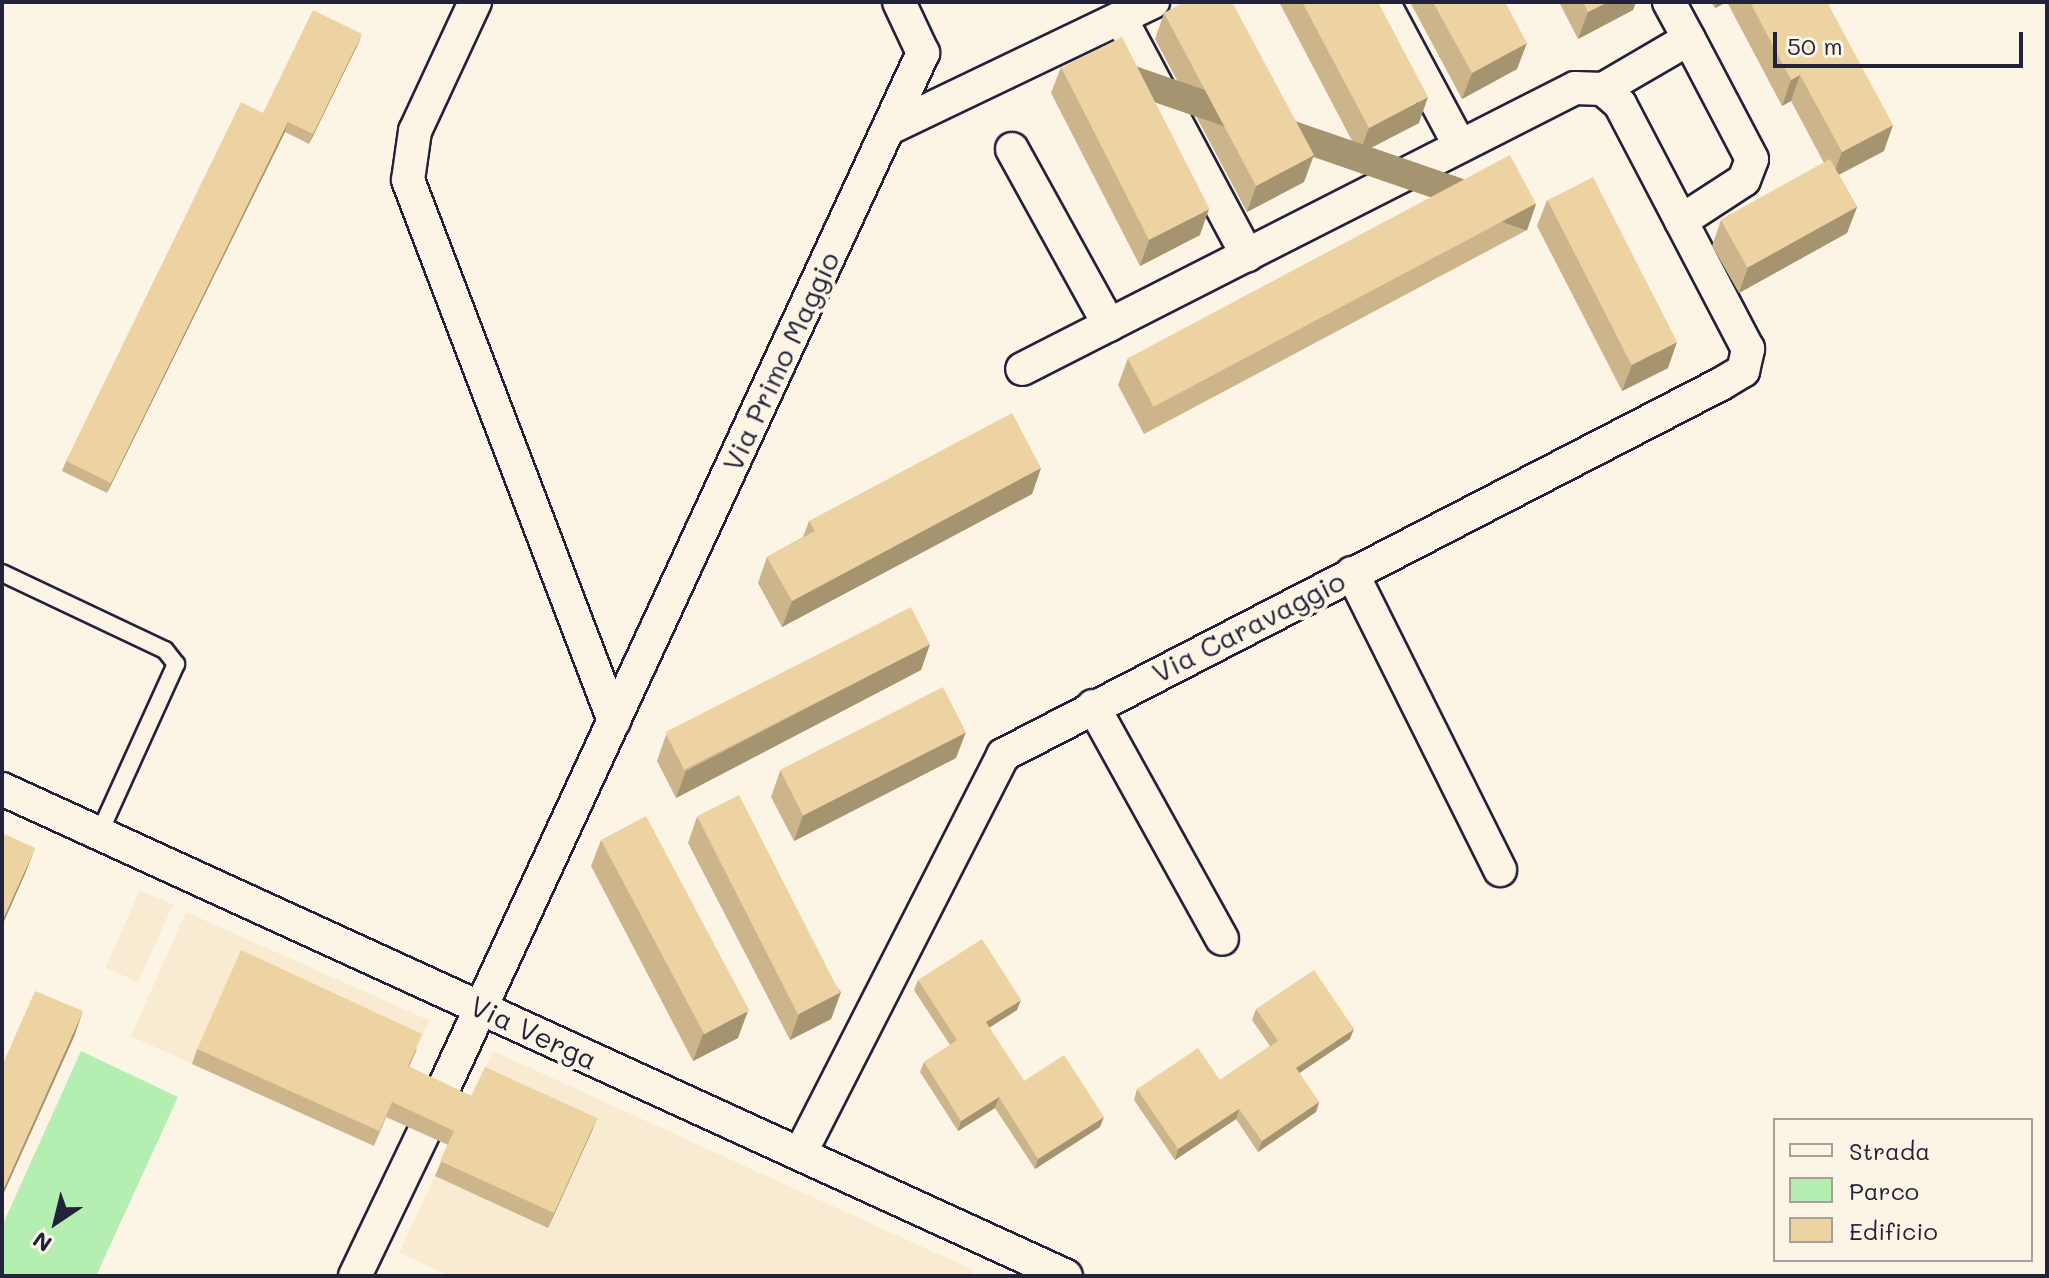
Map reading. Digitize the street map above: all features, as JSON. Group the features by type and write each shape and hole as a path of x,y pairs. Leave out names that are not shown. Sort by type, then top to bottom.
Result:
{"street":[{"path":"475,2 415,131 408,180 614,721"},
{"name":"Via Primo Maggio","path":"439,1098 923,53 899,2"},
{"path":"888,129 1107,16 1153,2"},
{"path":"1383,2 1460,146"},
{"path":"1669,2 1752,159 1744,180 1681,221"},
{"path":"1107,16 1247,255"},
{"path":"1022,369 1575,88 1603,89 1689,39"},
{"name":"Via Caravaggio","path":"800,1154 995,767 1022,742 1743,371 1748,349 1620,104 1603,89"},
{"path":"1012,149 1109,325"},
{"path":"1352,573 1500,870"},
{"path":"1093,706 1222,939"},
{"name":"Via Verga","path":"2,789 1066,1276"},
{"path":"355,1276 423,1134"}],"lane":[{"path":"2,573 165,650 176,664 99,834"}],"shaded area":[{"path":"140,890 173,905 138,982 105,968"},
{"path":"186,912 430,1021 375,1145 131,1036"},
{"path":"493,1051 973,1270 970,1276 449,1276 399,1253"}],"green space":[{"path":"81,1051 178,1097 96,1276 2,1276 2,1226"}],"building":[{"path":"1184,2 1232,2 1314,155 1256,186 1164,13"},
{"path":"1302,2 1378,2 1428,97 1369,128"},
{"path":"1433,2 1505,2 1527,43 1472,73"},
{"path":"1583,2 1608,2 1588,12"},
{"path":"1750,2 1827,2 1893,125 1842,152 1800,75 1791,80"},
{"path":"313,10 362,34 313,134 288,122 111,483 66,461 241,102 263,113"},
{"path":"1122,37 1210,209 1149,240 1061,68"},
{"path":"1510,155 1536,204 1154,407 1128,358"},
{"path":"1830,159 1857,207 1747,268 1721,220"},
{"path":"1593,177 1677,342 1632,365 1548,200"},
{"path":"1012,413 1041,468 792,601 767,557 815,531 809,521"},
{"path":"911,607 930,644 684,770 665,732"},
{"path":"943,687 966,732 803,816 780,770"},
{"path":"739,795 840,993 798,1014 697,816"},
{"path":"646,816 749,1010 704,1034 601,840"},
{"path":"2,833 35,848 2,921"},
{"path":"982,939 1021,1000 986,1022 1024,1081 1064,1055 1104,1117 1038,1159 999,1097 961,1121 924,1062 957,1040 918,980"},
{"path":"241,950 422,1034 408,1066 471,1096 485,1067 597,1118 554,1213 440,1161 454,1131 392,1102 379,1131 197,1049"},
{"path":"1314,970 1354,1029 1296,1068 1319,1102 1262,1141 1239,1109 1178,1149 1137,1089 1198,1048 1220,1080 1278,1041 1256,1009"},
{"path":"35,991 83,1011 2,1192 2,1066"}]}
